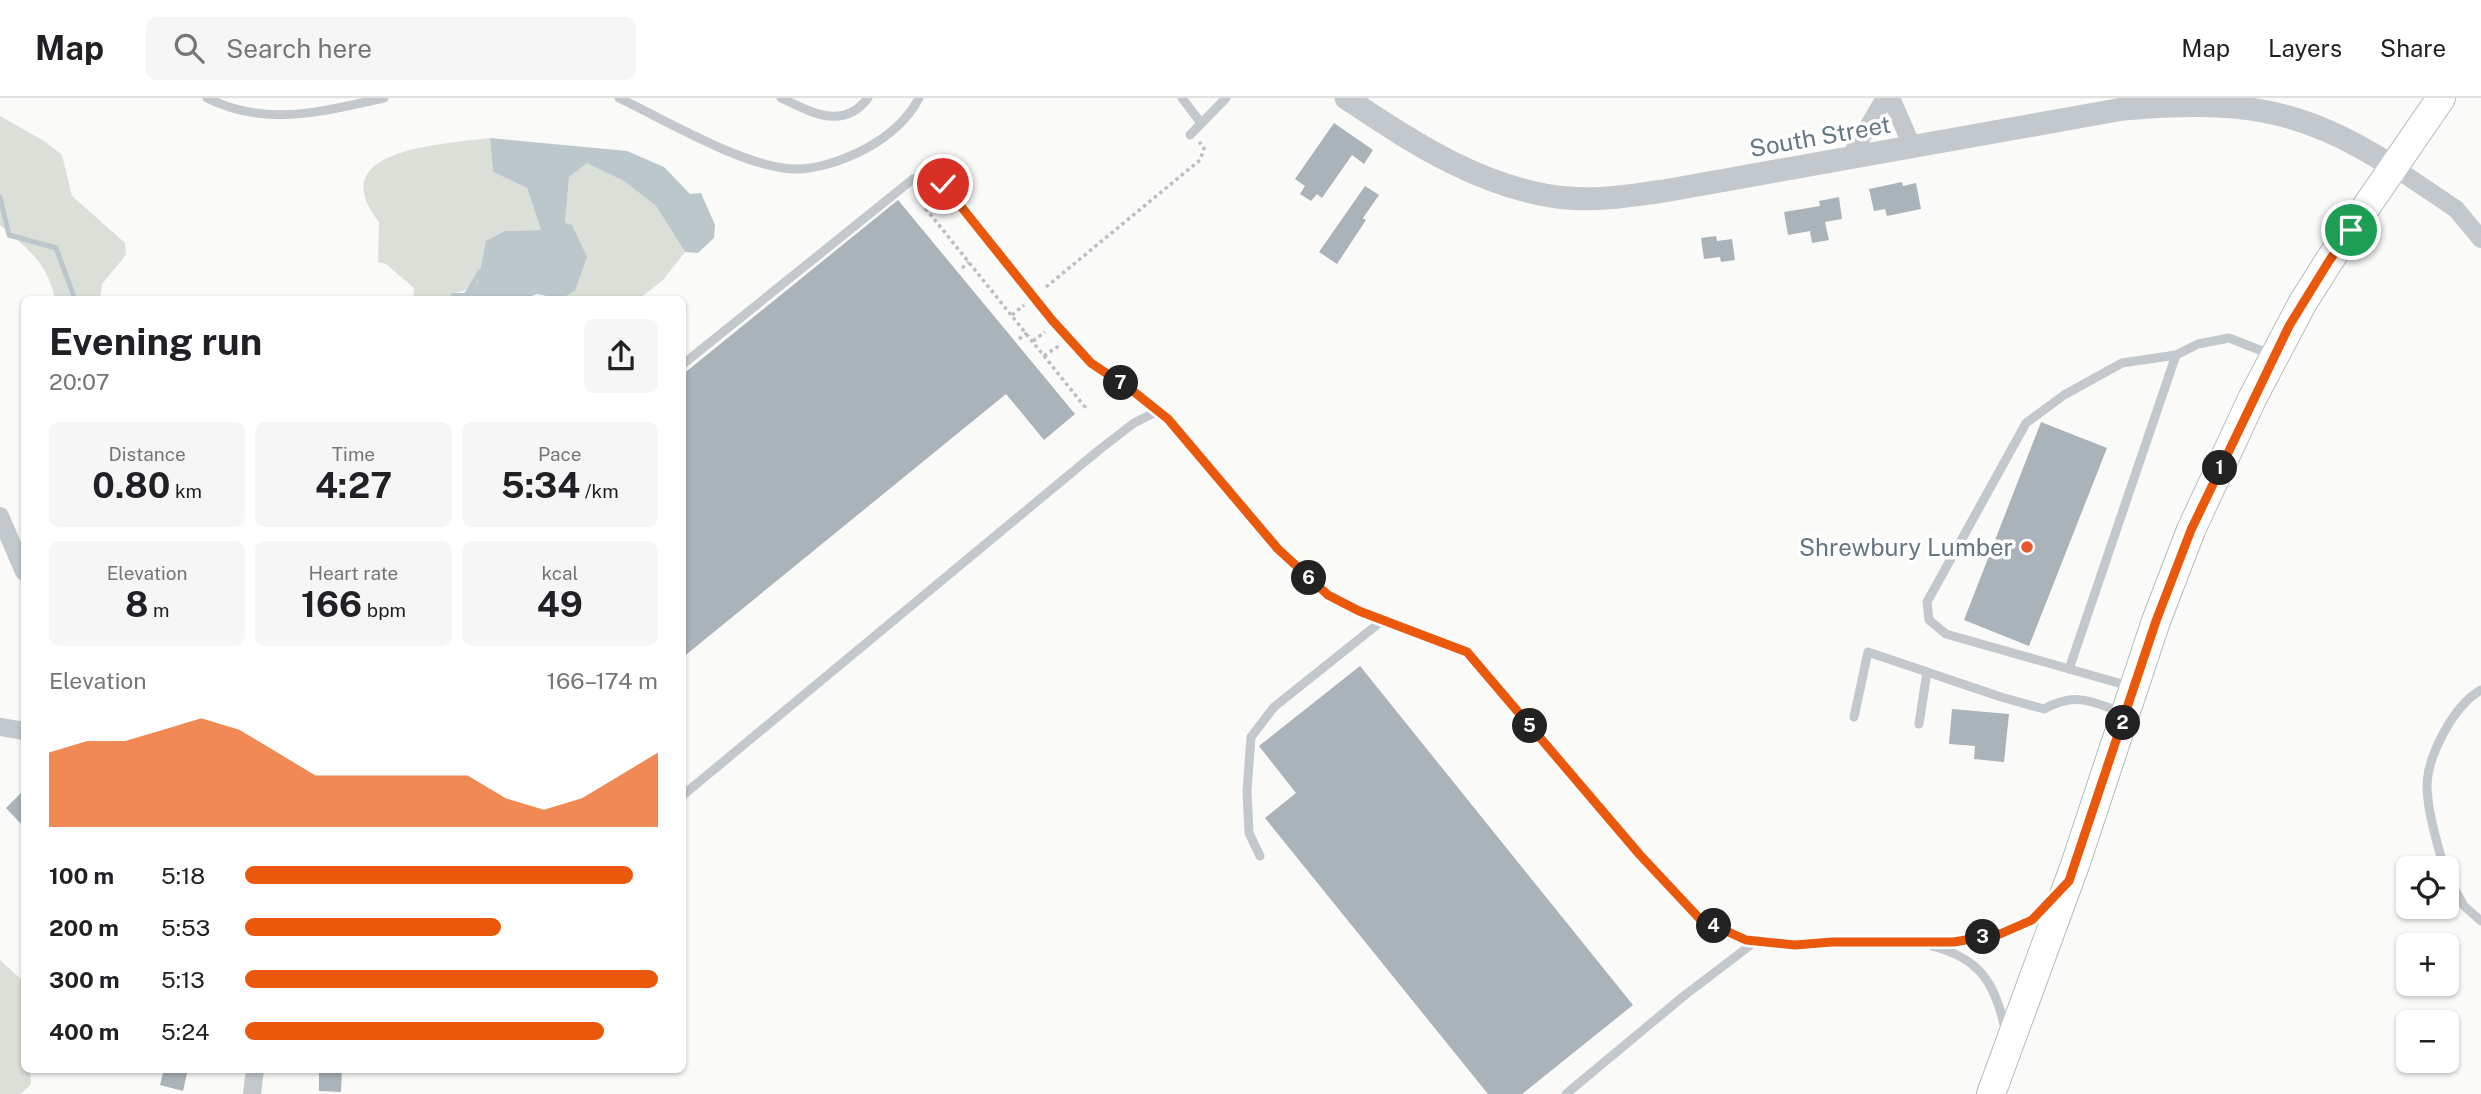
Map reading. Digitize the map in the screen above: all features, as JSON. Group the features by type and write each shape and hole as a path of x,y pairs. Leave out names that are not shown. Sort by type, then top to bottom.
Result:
{"main road":[{"path":"1991,1094 2069,881 2160,611 2191,530 2274,356 2329,261 2441,98"}],"street":[{"name":"South Street","path":"1346,98 1395,131 1466,169 1522,190 1570,199 1624,197 1664,191 2123,109 2180,104 2269,111 2309,122 2356,143 2395,168"},
{"path":"1850,157 1885,98"},
{"path":"1891,98 1912,146"},
{"path":"2395,168 2456,209 2481,239"},
{"path":"0,516 21,565"},
{"path":"0,727 21,730"},
{"path":"252,1094 254,1073"}],"lane":[{"path":"207,98 245,113 287,115 384,98"},
{"path":"619,98 741,156 775,167 795,169 853,156 875,144 898,125 919,98"},
{"path":"781,98 822,117 835,117 858,109 868,98"},
{"path":"1182,98 1202,123"},
{"path":"1194,138 1202,123 1226,98"},
{"path":"686,362 913,178 928,177 951,191 1052,320 1091,363 1168,419 1287,558 1328,595 1383,620 1467,652 1640,855 1700,919 1756,941 1795,945 1832,942 1954,942 2000,934 2032,920 2069,881"},
{"path":"2134,687 1946,634 1929,620 1927,602 2026,424 2064,395 2122,363 2176,355 2198,344 2229,338 2274,356"},
{"path":"2068,668 2176,355"},
{"path":"686,793 1099,450 1134,423 1158,411"},
{"path":"1260,856 1249,833 1247,791 1251,737 1274,707 1383,620"},
{"path":"1854,716 1868,652 2045,709 2060,701 2074,698 2126,714"},
{"path":"1919,724 1927,672"},
{"path":"2441,856 2434,833 2427,785 2438,745 2455,712 2481,690"},
{"path":"2459,897 2464,906 2481,921"},
{"path":"1566,1094 1685,995 1756,941"},
{"path":"1920,943 1951,951 1978,967 2001,1009 2008,1046"}],"path":[{"path":"1046,287 1200,160 1203,148 1194,138"},
{"path":"937,199 926,209 1085,407 1083,409"},
{"path":"962,268 969,262"},
{"path":"1012,315 1025,304"},
{"path":"1019,339 1027,334"}],"shaded area":[{"path":"0,116 44,141 62,155 72,196 125,243 126,255 102,284 100,296 54,296 47,275 35,257 0,225"},
{"path":"490,138 493,172 527,188 541,230 505,231 485,271 471,287 451,293 451,296 413,296 414,288 386,264 378,262 379,222 365,197 365,178 377,164 396,154 446,143"},
{"path":"490,138 627,151 664,167 690,194 701,193 715,225 714,238 698,253 685,252 656,206 624,181 587,163 569,177 565,223 572,225 587,257 575,291 566,296 451,296 451,293 464,293 478,282 486,241 505,231 541,230 527,188 493,172"},
{"path":"587,162 624,181 656,206 685,252 663,280 643,296 566,296 575,291 565,223 569,177"},
{"path":"0,960 21,979 21,1073 30,1073 31,1084 21,1094 0,1094"}],"building":[{"path":"1334,123 1373,150 1364,164 1352,155 1322,198 1317,194 1311,201 1300,194 1305,186 1295,179"},
{"path":"1902,182 1903,186 1916,183 1921,209 1887,216 1885,209 1874,211 1869,189"},
{"path":"1365,186 1379,195 1337,264 1319,252"},
{"path":"1839,197 1842,219 1825,222 1829,240 1812,243 1810,231 1788,235 1784,212 1820,206 1819,201"},
{"path":"898,200 1075,414 1044,440 1006,394 686,655 686,372"},
{"path":"1716,236 1717,241 1732,239 1735,260 1721,262 1720,257 1704,259 1701,238"},
{"path":"2041,422 2107,448 2029,646 1964,620"},
{"path":"1360,666 1633,1005 1522,1094 1488,1094 1265,818 1296,793 1259,746"},
{"path":"1952,709 2009,714 2004,762 1974,759 1975,746 1949,744"},
{"path":"21,793 21,824 6,808"},
{"path":"163,1073 187,1073 183,1091 160,1085"},
{"path":"319,1073 342,1073 341,1092 319,1091"}],"waterway":[{"path":"0,197 9,235 56,248 74,296"},
{"path":"466,296 480,272"}],"place":[{"name":"Shrewbury Lumber","path":"2027,547"}],"route":[{"path":"943,184 1052,320 1091,363 1168,419 1278,549 1328,595 1359,611 1467,652 1640,855 1700,919 1746,940 1795,945 1832,942 1954,942 2000,934 2032,920 2069,881 2156,621 2191,530 2289,326 2351,230"}]}
